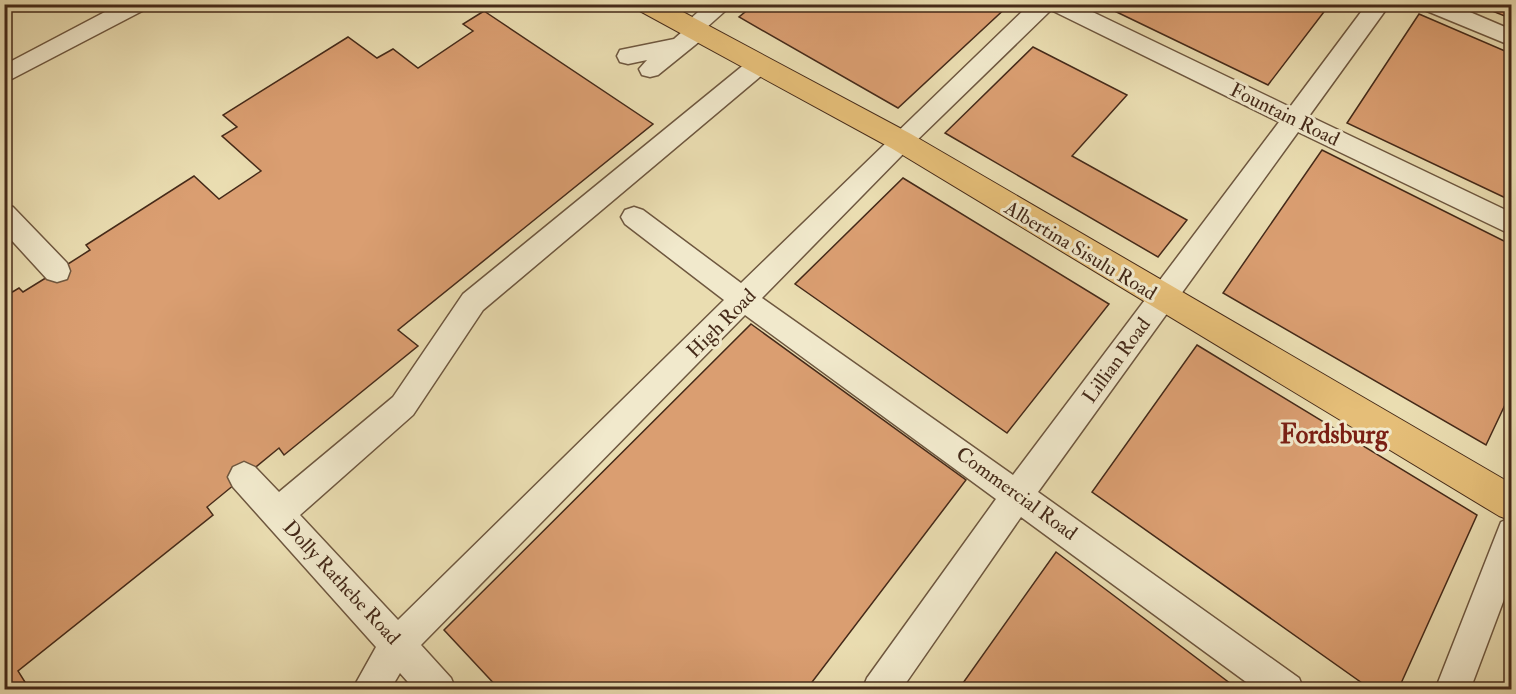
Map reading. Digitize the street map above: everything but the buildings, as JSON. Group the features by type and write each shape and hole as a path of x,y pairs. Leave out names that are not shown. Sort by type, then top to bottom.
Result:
{"main road":[{"name":"Albertina Sisulu Road","path":"647,4 690,35 759,65 901,141 1161,298 1512,504"}],"street":[{"path":"4,75 138,4"},
{"path":"650,69 722,4"},
{"name":"High Road","path":"369,690 399,643 901,141 1044,4"},
{"name":"Fountain Road","path":"1058,4 1512,225"},
{"name":"Lillian Road","path":"879,690 1018,494 1379,4"},
{"path":"1430,4 1512,39"},
{"path":"628,56 690,35"},
{"path":"278,513 403,406 416,391 455,322 473,302 759,65"},
{"path":"4,214 57,271"},
{"name":"Commercial Road","path":"634,217 744,299 1018,494 1287,690"},
{"name":"Dolly Rathebe Road","path":"244,477 399,643 439,690"},
{"path":"1452,690 1512,533"}],"district":[{"name":"Fordsburg","path":"1334,434"}]}
